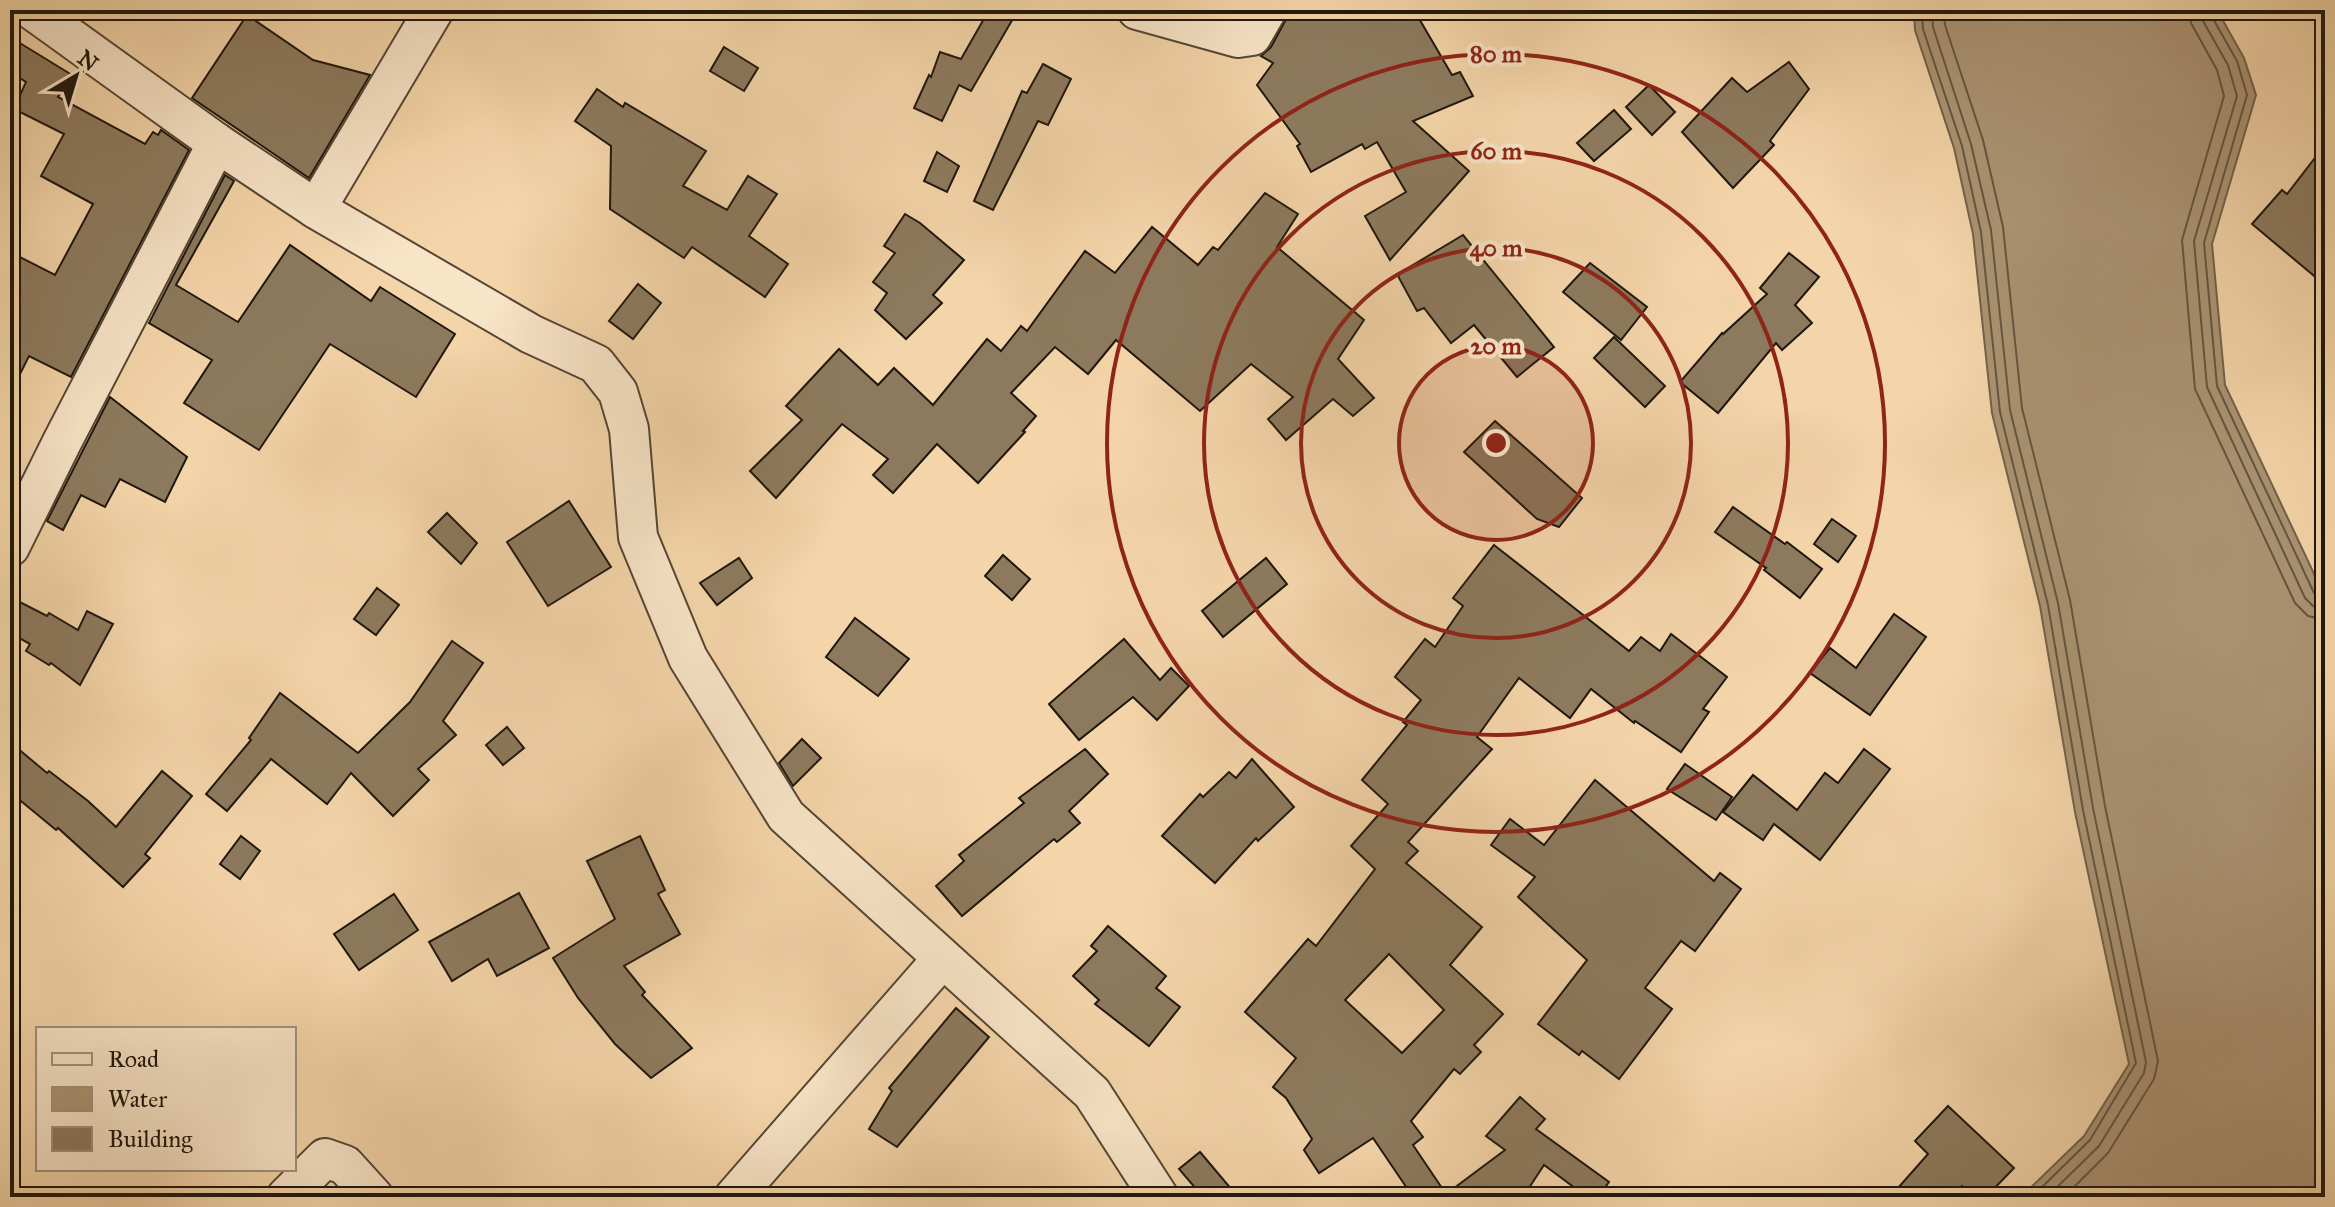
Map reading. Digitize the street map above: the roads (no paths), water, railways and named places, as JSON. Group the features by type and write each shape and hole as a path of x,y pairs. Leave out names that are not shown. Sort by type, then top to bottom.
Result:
{"street":[{"path":"32,10 217,143 316,209 531,334 596,364 618,392 629,429 638,537 688,658 786,816 1092,1093 1159,1197"},
{"path":"316,209 434,10"},
{"path":"1137,10 1238,38 1252,36 1267,10"},
{"path":"10,547 217,143"},
{"path":"734,1197 942,959"},
{"path":"286,1197 325,1158 345,1165 374,1197"}],"water":[{"path":"1914,10 2217,10 2244,58 2256,95 2212,244 2225,385 2325,597 2325,1197 2021,1197 2084,1136 2129,1064 2075,812 2040,606 1992,413 1973,234 1954,148 1915,30"}]}
